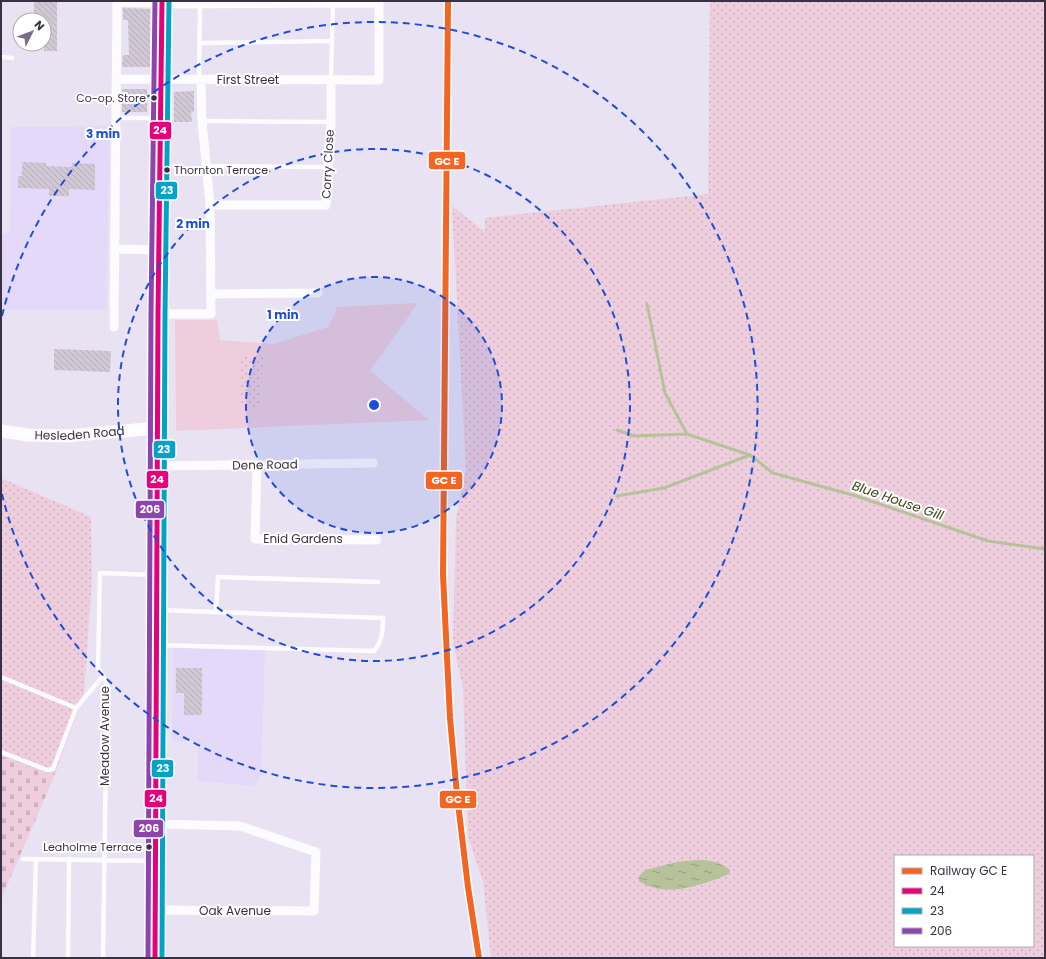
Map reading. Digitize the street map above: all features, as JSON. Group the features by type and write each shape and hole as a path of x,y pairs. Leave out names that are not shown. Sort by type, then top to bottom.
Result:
{"main road":[{"path":"155,958 158,314 162,79 161,3"},
{"name":"Hesleden Road","path":"1,431 28,435 67,436 158,428"}],"street":[{"path":"114,327 116,249 117,2 379,2"},
{"name":"First Street","path":"117,79 379,80 379,2"},
{"path":"158,314 210,314 210,205 202,121 200,80"},
{"name":"Corry Close","path":"210,205 326,205 331,122 331,80"},
{"path":"116,249 159,250"},
{"path":"211,294 318,293"},
{"name":"Dene Road","path":"157,466 373,463"},
{"name":"Enid Gardens","path":"256,465 254,539 377,540"},
{"name":"Oak Avenue","path":"156,824 240,826 316,852 314,911 156,910"}],"lane":[{"path":"200,2 200,80"},
{"path":"331,80 333,2"},
{"path":"200,43 332,41"},
{"path":"1,57 12,58"},
{"path":"116,118 149,118"},
{"path":"202,121 331,122"},
{"path":"206,166 328,168"},
{"name":"Meadow Avenue","path":"103,958 107,683 98,668 100,573 157,575"},
{"path":"216,612 218,577 378,582"},
{"path":"157,610 383,618 383,631 379,645 374,651 157,644"},
{"path":"1,752 47,770 53,769 76,708 103,676"},
{"path":"1,677 76,708"},
{"path":"23,859 105,859 156,861"},
{"path":"33,958 36,859"},
{"path":"68,958 69,859"}],"shaded area":[{"path":"110,126 106,310 1,310 1,234 10,233 11,127"},
{"path":"173,648 265,650 261,776 255,786 198,781 198,741 172,741"}],"green space":[{"path":"710,1 1045,1 1045,958 491,958 483,882 468,837 463,689 453,642 456,518 466,470 452,206 485,232 485,218 708,194"},
{"path":"418,303 370,371 429,420 176,431 175,320 217,320 220,340 274,344 328,327 336,311 336,307"},
{"path":"241,356 263,357 260,408 239,407"},
{"path":"1,478 91,517 92,578 84,693 54,777 1,756"},
{"path":"1,756 54,777 1,899"}],"water":[{"path":"696,860 718,863 730,870 729,874 696,886 672,890 650,886 639,881 639,876 645,870 677,862"}],"building":[{"path":"34,1 57,1 57,51 52,51 52,12 34,12"},
{"path":"123,8 150,9 150,67 122,67 123,55 129,55 128,20 123,20"},
{"path":"122,89 147,89 147,112 122,112"},
{"path":"194,91 194,112 191,112 192,122 174,122 174,92"},
{"path":"22,162 46,163 46,166 72,167 72,163 95,164 95,190 69,189 69,196 49,196 49,189 18,188 18,176 22,176"},
{"path":"54,349 111,351 110,372 54,370"},
{"path":"176,668 202,668 202,715 184,715 184,693 176,693"}],"waterway":[{"name":"Blue House Gill","path":"647,304 665,393 687,434 750,455 773,473 856,496 988,541 1045,549"},
{"name":"Blue House Gill","path":"617,430 634,436 687,434"},
{"name":"Blue House Gill","path":"617,496 664,488 750,455"}],"transit line":[{"name":"206","path":"148,958 151,314 155,1"},
{"name":"24","path":"155,958 158,314 162,1"},
{"name":"23","path":"162,958 165,314 169,1"},
{"path":"448,1 443,575 450,718 457,795 468,887 479,958"}],"place":[{"name":"Co-op. Store","path":"154,98"},
{"name":"Thornton Terrace","path":"167,170"},
{"name":"Leaholme Terrace","path":"149,847"}]}
